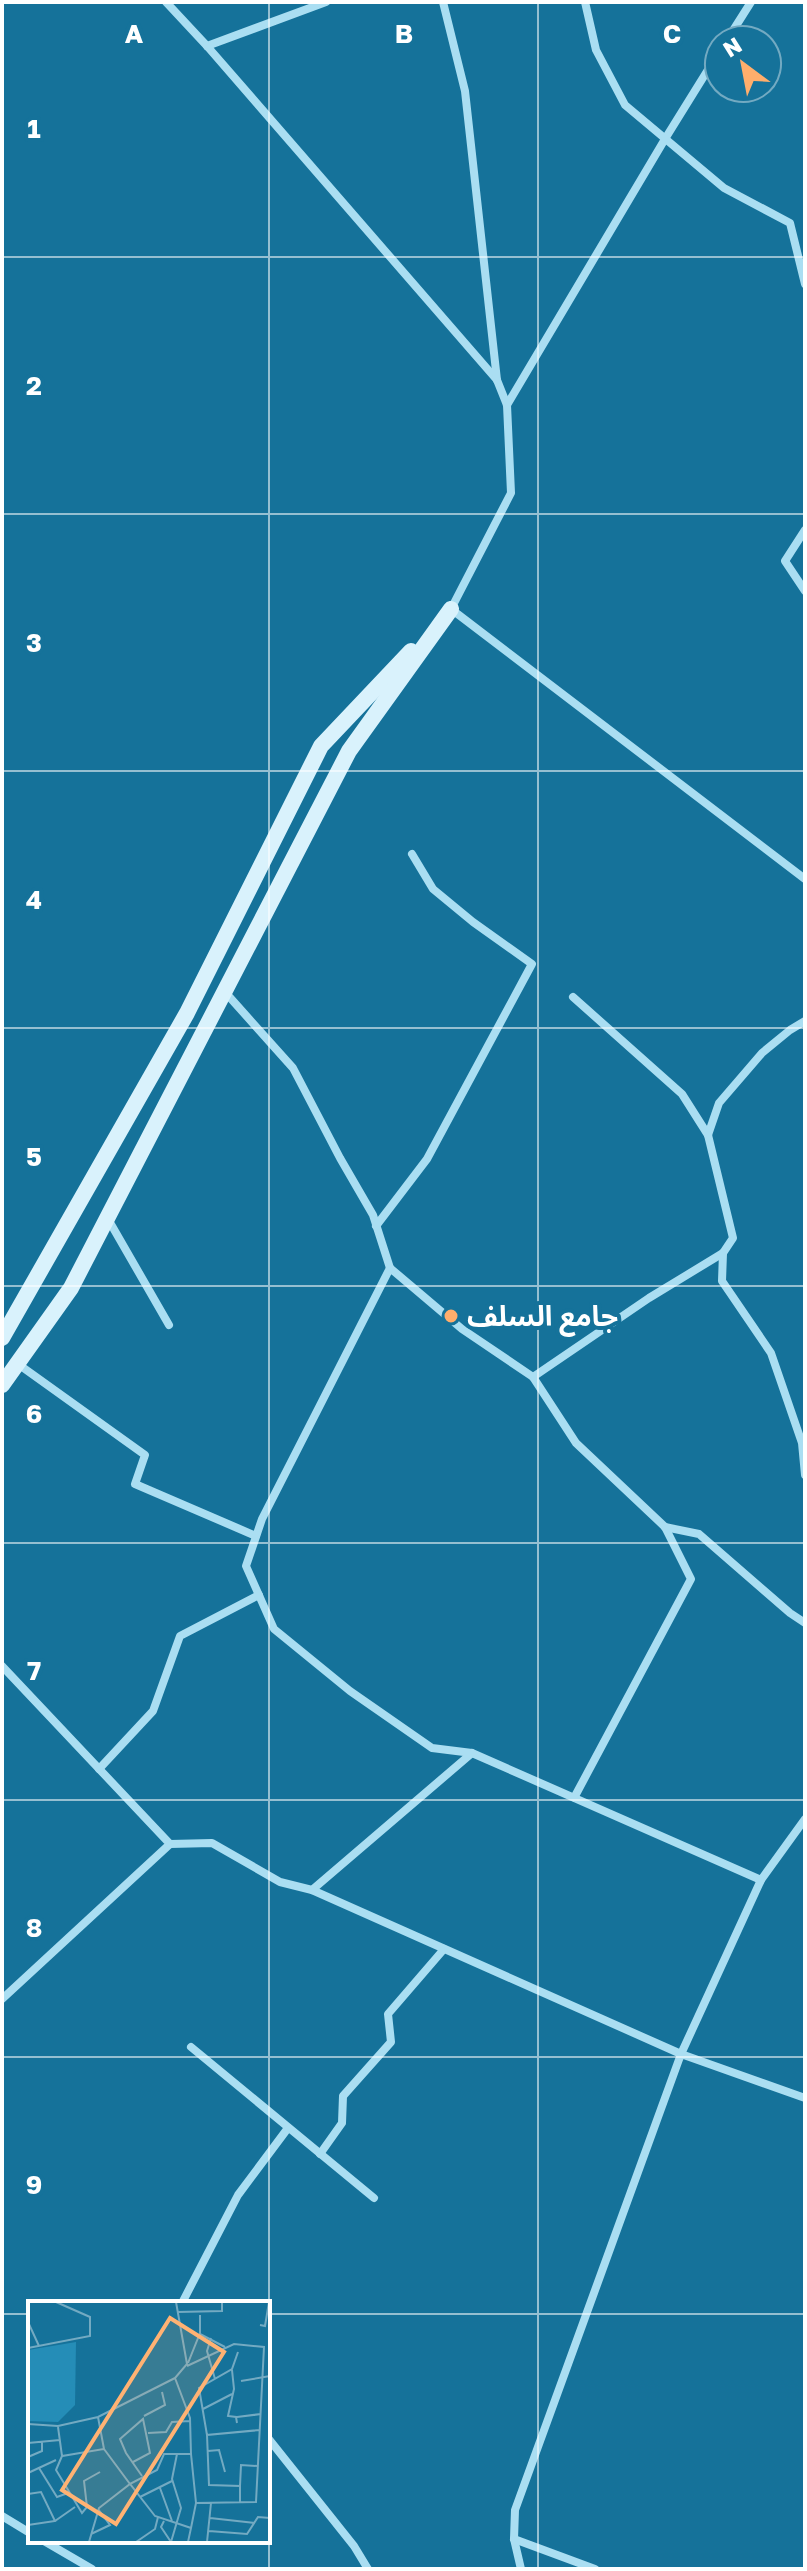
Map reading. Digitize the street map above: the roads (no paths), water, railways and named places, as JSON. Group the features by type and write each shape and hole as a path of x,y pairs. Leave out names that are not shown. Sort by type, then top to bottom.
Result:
{"main road":[{"path":"2,1385 71,1288 349,751 451,609"},
{"path":"2,1338 187,1013 321,746 451,609"}],"street":[{"path":"166,2 497,380"},
{"path":"207,46 326,2"},
{"path":"443,2 465,91 497,380 507,405 511,493 451,609 805,879"},
{"path":"585,2 596,50 625,105 724,188 790,223 805,284"},
{"path":"737,24 751,2"},
{"path":"507,405 703,78"},
{"path":"805,530 785,561 805,591"},
{"path":"376,1226 427,1159 532,964 433,889 412,854"},
{"path":"225,992 293,1068 373,1215 390,1268 462,1329 533,1377 576,1443 665,1527 691,1579 574,1798"},
{"path":"533,1377 649,1298 723,1253 733,1238 708,1135 682,1094 573,997"},
{"path":"708,1135 719,1103 762,1053 805,1021"},
{"path":"108,1218 169,1325"},
{"path":"723,1253 722,1281 771,1353 802,1443 805,1475"},
{"path":"390,1268 262,1519 246,1566 274,1629 350,1691 432,1748 472,1753 761,1880"},
{"path":"18,1364 145,1455 135,1484 256,1536"},
{"path":"665,1527 699,1534 805,1623"},
{"path":"99,1769 153,1711 180,1636 259,1595"},
{"path":"2,1666 170,1844"},
{"path":"312,1890 472,1753"},
{"path":"521,2569 514,2539 515,2510 681,2054 761,1880 805,1819"},
{"path":"2,1999 170,1844 212,1843 280,1882 312,1890 681,2054 805,2098"},
{"path":"320,2154 342,2123 343,2096 391,2042 388,2014 444,1949"},
{"path":"191,2047 374,2198"},
{"path":"183,2301 238,2195 288,2128"},
{"path":"270,2441 354,2546 368,2569"},
{"path":"2,2516 28,2532"},
{"path":"514,2539 595,2569"},
{"path":"47,2543 76,2565 92,2569"}],"place":[{"name":"جامع السلف","path":"451,1316"}]}
